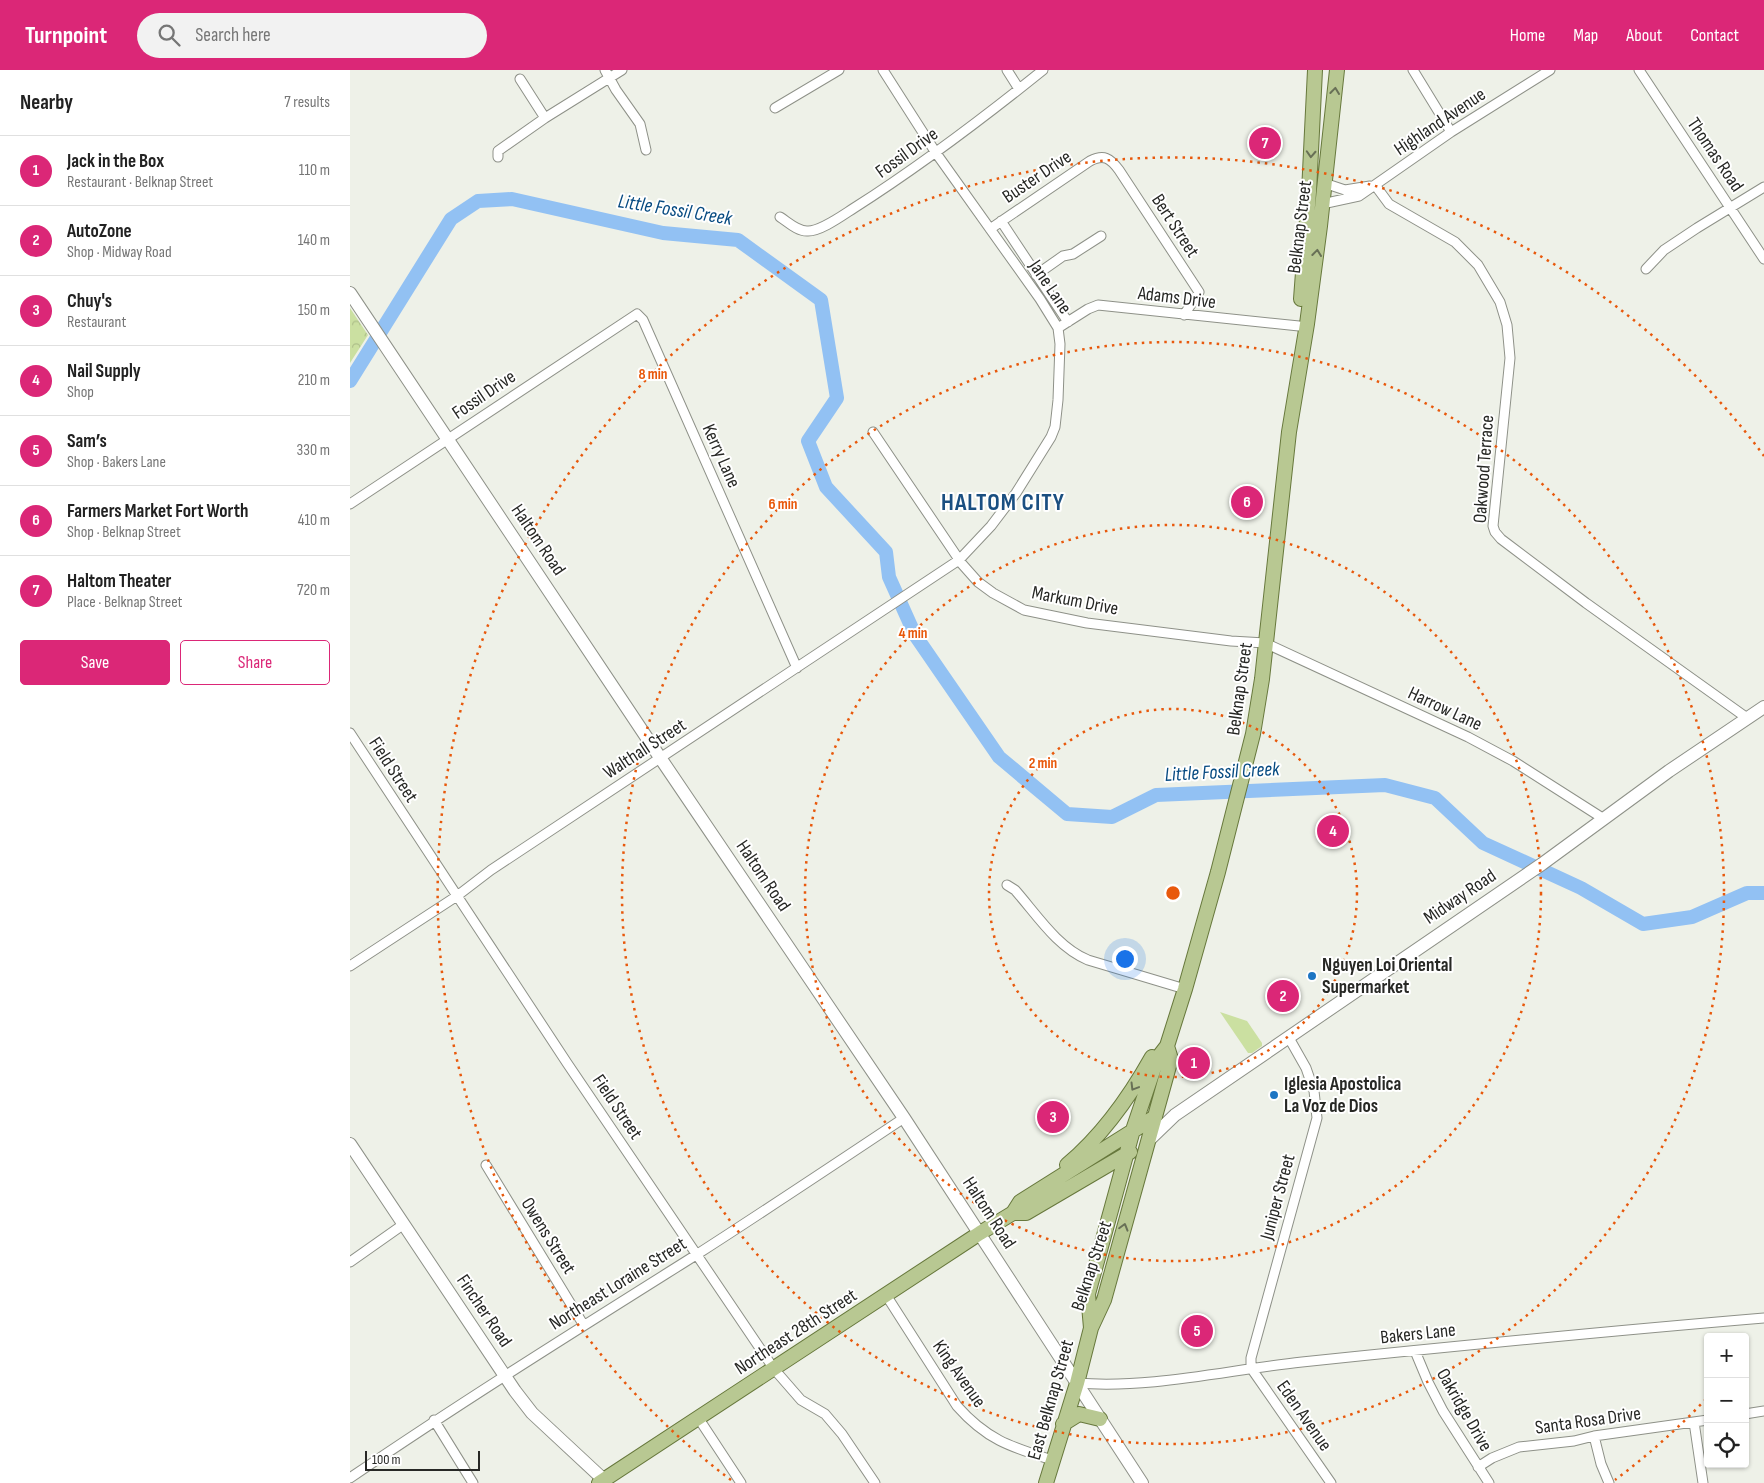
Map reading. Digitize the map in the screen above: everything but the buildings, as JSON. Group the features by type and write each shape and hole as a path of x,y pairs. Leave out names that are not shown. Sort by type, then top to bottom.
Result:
{"main road":[{"name":"Belknap Street","path":"1091,1328 1088,1294 1133,1130 1157,1060 1168,1046 1185,989 1253,734 1262,678 1295,387 1309,192 1315,70"},
{"name":"Belknap Street","path":"1295,387 1307,324 1337,70"},
{"name":"Haltom Road","path":"350,293 661,759 904,1118 1142,1483"},
{"name":"Midway Road","path":"1148,1141 1174,1115 1519,880 1676,766 1764,707"},
{"path":"1030,1196 1079,1154 1110,1122 1136,1085 1177,1016"},
{"name":"Belknap Street","path":"1091,1328 1104,1300 1171,1059 1168,1046"},
{"name":"Midway Road","path":"1155,1117 1174,1115"},
{"name":"Northeast 28th Street","path":"603,1482 1013,1213 1020,1202 1155,1117"},
{"name":"Northeast 28th Street","path":"1013,1213 1026,1213 1148,1141"},
{"name":"Fincher Road","path":"350,1144 504,1375 532,1413 603,1482"},
{"path":"1078,1166 1090,1176 1106,1169 1113,1169 1120,1180"},
{"name":"East Belknap Street","path":"1046,1483 1091,1328"},
{"path":"1063,1424 1079,1414 1100,1419"}],"street":[{"path":"498,157 498,151 545,118 608,74 622,70"},
{"path":"776,108 839,70"},
{"name":"Jane Lane","path":"883,70 936,153 996,225 1058,328 1060,344 1058,400 1055,426 1051,438 1016,493 992,526 960,560"},
{"path":"1007,70 1019,89"},
{"name":"Fossil Drive","path":"780,217 798,229 807,232 816,230 892,184 936,153 1043,70"},
{"path":"1413,70 1451,132"},
{"name":"Highland Avenue","path":"1375,185 1451,132 1550,70"},
{"name":"Thomas Road","path":"1639,70 1764,259"},
{"path":"608,74 616,90 640,124 646,150"},
{"path":"520,79 545,118"},
{"name":"Buster Drive","path":"996,225 1090,161 1098,157 1104,158"},
{"name":"Bert Street","path":"1104,158 1109,159 1119,170 1200,292 1184,315"},
{"path":"1324,183 1345,190 1375,185"},
{"path":"1322,204 1353,198 1375,185"},
{"name":"Oakwood Terrace","path":"1375,185 1389,204 1455,242 1478,265 1500,302 1507,325 1510,358 1493,526 1495,532 1501,539 1586,603 1747,718"},
{"path":"1646,269 1664,250 1764,187"},
{"path":"996,225 1036,275 1066,320"},
{"path":"1036,275 1063,256 1073,254 1101,236"},
{"name":"Adams Drive","path":"1058,328 1066,320 1098,305 1299,326"},
{"name":"Fossil Drive","path":"350,504 636,314"},
{"name":"Kerry Lane","path":"636,314 643,320 797,668"},
{"name":"Markum Drive","path":"873,432 960,560 978,582 993,593 1024,610 1088,623 1231,641 1265,643"},
{"name":"Walthall Street","path":"350,966 458,896 491,870 960,560"},
{"name":"Harrow Lane","path":"1265,643 1468,737 1513,761 1604,819"},
{"name":"Field Street","path":"350,734 573,1072 774,1369 801,1400 825,1414 842,1434 875,1483"},
{"path":"1007,884 1015,890 1057,939 1075,954 1185,989"},
{"name":"Juniper Street","path":"1251,1368 1251,1358 1316,1118 1314,1091 1306,1068 1289,1038"},
{"name":"Northeast Loraine Street","path":"350,1478 434,1420 696,1254 904,1118"},
{"name":"Owens Street","path":"486,1165 584,1324"},
{"path":"350,1262 404,1224"},
{"name":"King Avenue","path":"886,1295 957,1406 971,1422 987,1434 1015,1448 1052,1460"},
{"name":"Bakers Lane","path":"1076,1383 1104,1385 1145,1382 1251,1368 1415,1351 1764,1318"},
{"name":"Oakridge Drive","path":"1415,1351 1443,1412 1489,1483"},
{"name":"Eden Avenue","path":"1251,1368 1331,1483"},
{"path":"1749,1413 1764,1411"},
{"path":"698,1419 741,1483"},
{"path":"434,1420 474,1483"},
{"name":"Santa Rosa Drive","path":"1478,1467 1492,1458 1519,1447 1574,1441 1594,1436 1704,1421"},
{"path":"1694,1422 1703,1483"},
{"path":"1594,1436 1601,1464 1610,1483"}],"green space":[{"path":"350,308 368,335 350,363"},
{"path":"1220,1012 1247,1021 1262,1043 1262,1046 1252,1053 1248,1053"}],"waterway":[{"name":"Little Fossil Creek","path":"350,381 451,219 478,201 512,199 663,233 738,240 821,300 837,398 808,441 826,487 886,552 889,577 915,635 999,757 1067,814 1112,817 1156,795 1385,785 1435,798 1483,843 1581,888 1643,924 1692,917 1747,893 1764,893"}],"place":[{"name":"Haltom Theater","path":"1265,143"},
{"name":"Farmers Market Fort Worth","path":"1247,502"},
{"name":"Nail Supply","path":"1333,831"},
{"name":"Nguyen Loi Oriental Supermarket","path":"1312,976"},
{"name":"AutoZone","path":"1283,996"},
{"name":"Jack in the Box","path":"1194,1063"},
{"name":"Iglesia Apostolica La Voz de Dios","path":"1274,1095"},
{"name":"Chuy's","path":"1053,1117"},
{"name":"Sam’s","path":"1197,1331"}],"district":[{"name":"HALTOM CITY","path":"1003,502"}]}
